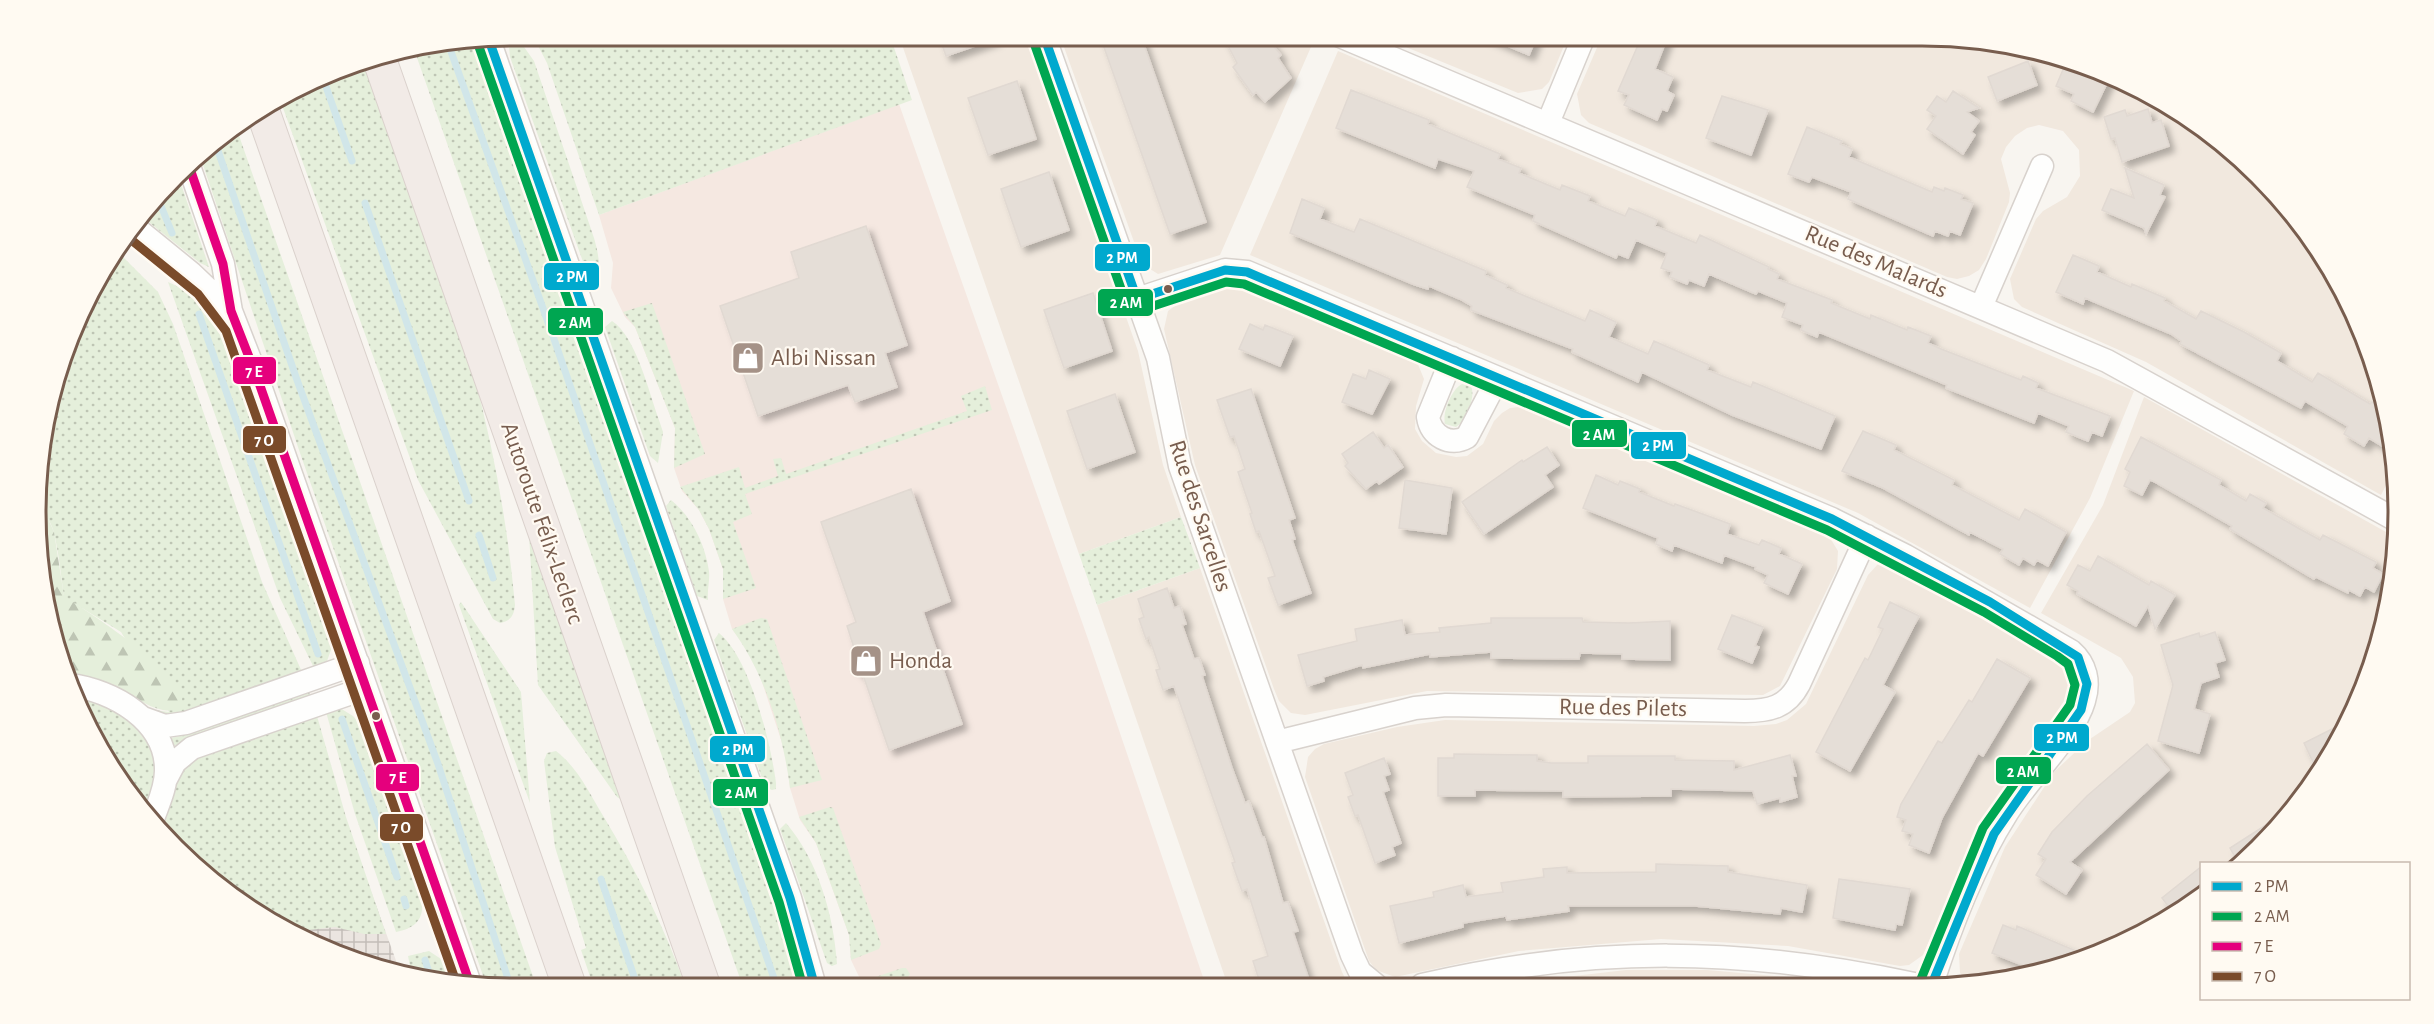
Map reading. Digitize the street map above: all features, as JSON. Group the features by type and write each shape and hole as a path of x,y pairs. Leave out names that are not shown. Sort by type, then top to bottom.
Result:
{"highway":[{"name":"Autoroute Félix-Leclerc","path":"382,65 701,978"},
{"path":"265,118 566,978"}],"street":[{"name":"Rue des Sarcelles","path":"1048,46 1158,358 1180,466 1352,955 1360,972 1367,978"},
{"name":"Rue des Malards","path":"1364,46 2125,369 2388,515"},
{"path":"1548,123 1580,46"},
{"path":"491,47 790,898 812,978"},
{"path":"1981,308 2042,166"},
{"path":"192,174 223,264 231,311 258,380 467,976"},
{"path":"141,232 191,273 231,311"},
{"path":"1137,299 1217,272 1237,270 1452,358 1867,536 2064,645 2078,657 2087,679 2084,703 2072,725 2033,775 1994,834 1935,978"},
{"path":"1452,358 1428,417 1432,429 1441,438 1454,441 1467,437 1498,378"},
{"name":"Rue des Pilets","path":"1277,742 1415,708 1446,705 1745,711 1778,707 1790,698 1799,684 1867,536"},
{"path":"81,688 106,694 143,718 165,726 186,723 358,663"},
{"path":"156,811 165,781 175,762 192,748 366,688"},
{"path":"143,718 154,731 162,749 165,781"},
{"path":"790,898 826,978"},
{"path":"1464,978 1547,962 1663,954 1736,956 1790,961 1882,978"}],"shaded area":[{"path":"902,46 1031,46 1138,351 1163,465 1181,517 1079,554"},
{"path":"1064,46 1311,46 1220,255 1158,274 1142,264"},
{"path":"1403,46 1564,46 1549,82 1542,89 1518,93"},
{"path":"1598,46 1922,46 1983,50 2013,55 2072,71 2128,95 2181,125 2229,162 2272,205 2309,253 2339,306 2363,362 2379,421 2387,483 2381,495 2146,362 2022,307 2014,299 2010,279 2036,219 2043,211 2067,197 2080,176 2079,150 2063,131 2039,125 2027,128 2015,136 2006,147 2001,159 2010,193 2009,202 1986,259 1979,270 1957,279 1947,277 1589,123 1581,115 1577,94"},
{"path":"1338,51 2134,391 2090,498 2030,608 1858,513 1250,255"},
{"path":"899,104 1088,639 1203,978 860,978 851,960 849,935 816,843 800,820 790,788 786,755 760,676 748,650 732,629 723,599 723,569 709,529 699,510 682,491 674,468 675,428 635,327 625,317 611,288 613,263 599,215"},
{"path":"1239,283 1409,356 1417,362 1424,379 1416,406 1415,429 1422,441 1436,453 1456,457 1467,456 1483,444 1494,421 1502,413 1510,408 1529,406 1827,533 1838,551 1837,569 1780,686 1763,695 1427,691 1305,715 1291,713 1279,701 1274,689 1195,465 1164,329 1168,311 1180,302 1214,289"},
{"path":"2144,397 2387,533 2384,573 2372,632 2352,690 2325,745 2309,771 2272,819 2229,862 2200,862 2200,885 2155,915 2100,942 2042,962 2013,969 1963,976 1960,973 1959,954 2005,847 2054,772 2087,741 2130,712 2135,703 2133,677 2121,658 2041,613 2103,505"},
{"path":"1885,562 2058,658 2066,665 2072,683 2065,700 1978,831 1923,955 1909,965 1900,966 1788,946 1661,939 1519,951 1395,977 1376,970 1369,961 1305,777 1308,757 1315,749 1324,744 1397,727 1445,720 1754,726 1776,724 1787,720 1806,704 1868,575 1878,564"},
{"path":"1200,568 1345,978 1225,978 1097,605"},
{"path":"368,883 397,963 334,942 279,915"},
{"path":"1626,970 1707,970 1794,978 1557,978"}],"green space":[{"path":"509,46 523,46 534,61 594,238 599,270 592,287 510,57"},
{"path":"538,46 893,46 912,100 599,215 547,63"},
{"path":"478,47 801,978 740,978 416,56"},
{"path":"367,69 474,375 494,461 512,576 515,605 514,612 507,621 500,623 493,619 418,480 283,107 334,82"},
{"path":"239,136 534,978 484,977 300,453 203,164"},
{"path":"181,185 209,267 200,263 149,222"},
{"path":"123,257 158,292 173,324 262,582 302,672 182,716 160,714 154,710 169,712 121,632 64,597 52,526 46,515 47,482 55,421 62,392 82,334"},
{"path":"168,282 181,288 202,305 224,337 236,362 331,633 332,647 327,661 314,668 280,598"},
{"path":"652,303 705,454 674,468 675,428 635,327 623,312"},
{"path":"612,321 620,328 635,352 663,432 658,463 650,456 605,327"},
{"path":"1462,384 1471,386 1472,396 1469,408 1463,420 1456,427 1445,424 1445,413 1449,401"},
{"path":"985,386 992,410 745,494 752,514 733,522 756,588 723,599 723,569 709,529 699,510 680,487 739,467 745,488 778,476 773,459 781,458 786,474 967,411 961,396"},
{"path":"671,500 685,514 701,541 709,571 708,600 697,596 666,506"},
{"path":"46,514 54,532 64,596 150,657 177,686 182,702 178,710 169,711 152,707 123,690 76,675 55,603 50,573"},
{"path":"1181,517 1200,568 1097,605 1079,554"},
{"path":"529,534 624,801 617,797 538,685"},
{"path":"461,602 521,692 530,803 459,605"},
{"path":"761,618 767,619 822,780 790,788 783,746 771,705 754,665 732,629"},
{"path":"719,633 730,645 749,681 764,725 776,789 765,787 714,640"},
{"path":"309,693 312,696 173,746 171,738"},
{"path":"86,699 114,707 146,735 156,762 155,785 150,804 109,745"},
{"path":"340,708 353,716 362,726 422,900 420,918 417,922 396,932 355,814 326,712"},
{"path":"317,716 346,817 386,934 364,934 335,927 308,930 253,899 205,862 164,821 181,771 190,759"},
{"path":"556,751 582,780 626,856 659,920 682,978 591,978 581,950 586,948 555,847 544,761 547,753"},
{"path":"833,808 881,944 879,949 851,960 849,935 816,843 799,817"},
{"path":"786,823 807,854 822,889 835,946 837,964 832,966 827,963 780,829"},
{"path":"429,951 441,959 449,974 410,966 408,956"},
{"path":"902,968 906,968 910,974 907,978 873,978"}],"building":[{"path":"942,46 975,46 946,56"},
{"path":"1104,46 1144,46 1206,222 1170,234"},
{"path":"1228,46 1273,46 1281,55 1278,58 1291,78 1265,102 1256,92 1253,95 1233,67 1237,63"},
{"path":"1508,46 1533,46 1529,55"},
{"path":"1638,46 1664,46 1655,69 1673,77 1667,91 1674,95 1667,111 1662,109 1657,120 1624,105 1629,95 1618,91"},
{"path":"2028,61 2037,85 1997,101 1988,77"},
{"path":"2064,68 2106,85 2093,112 2071,101 2074,94 2056,86"},
{"path":"1017,81 1036,139 988,155 968,98"},
{"path":"1351,90 1429,120 1428,124 1500,154 1498,159 1521,168 1519,173 1560,190 1562,185 1590,196 1588,201 1625,216 1629,208 1657,220 1655,226 1696,243 1700,235 1769,267 1768,269 1779,274 1777,279 1832,300 1831,303 1870,319 1871,315 1907,330 1908,327 1931,336 1928,343 1941,349 2021,380 2023,376 2038,383 2036,388 2110,416 2102,436 2092,432 2088,441 2066,432 2069,426 2038,413 2034,423 1946,388 1947,385 1819,332 1817,337 1801,330 1803,325 1782,317 1787,303 1758,291 1756,294 1709,274 1704,286 1689,280 1687,284 1670,277 1672,272 1661,268 1667,253 1636,240 1628,258 1618,254 1616,258 1533,221 1535,215 1467,187 1474,171 1438,159 1435,168 1336,128"},
{"path":"1953,91 1979,108 1967,112 1979,121 1971,132 1975,135 1963,154 1927,129 1936,116 1927,110 1937,96 1946,102"},
{"path":"1722,96 1768,110 1751,155 1706,138"},
{"path":"2148,109 2152,123 2161,120 2169,146 2122,162 2115,138 2111,139 2104,117 2125,110 2127,116"},
{"path":"1807,127 1842,141 1840,144 1852,149 1849,157 1932,192 1934,187 1944,191 1945,188 1963,195 1961,199 1973,203 1960,235 1950,231 1948,236 1935,231 1933,236 1848,199 1851,192 1812,177 1809,182 1788,174"},
{"path":"2125,168 2164,185 2160,195 2165,197 2146,234 2144,228 2102,210 2111,189 2134,198"},
{"path":"1049,172 1069,230 1021,247 1001,189"},
{"path":"1302,199 1324,208 1320,219 1354,232 1360,219 1486,271 1485,275 1507,285 1506,288 1585,321 1590,310 1616,322 1609,337 1648,354 1654,341 1709,365 1707,370 1751,387 1753,382 1835,416 1821,449 1732,415 1642,372 1638,382 1572,352 1573,349 1471,310 1472,306 1462,300 1429,286 1428,289 1415,285 1290,233"},
{"path":"866,226 907,345 885,353 897,387 855,402 848,385 758,416 720,306 799,278 791,252"},
{"path":"2073,255 2099,266 2097,272 2131,287 2132,284 2165,298 2164,301 2196,319 2201,311 2281,353 2277,361 2312,382 2318,373 2370,404 2375,403 2383,447 2369,438 2364,446 2344,434 2348,426 2305,401 2301,408 2180,344 2181,341 2171,334 2085,298 2083,304 2056,292"},
{"path":"1093,293 1112,351 1064,368 1044,310"},
{"path":"1250,324 1263,330 1265,325 1293,336 1280,366 1239,349"},
{"path":"1369,370 1390,379 1372,414 1342,402 1353,374 1366,379"},
{"path":"1251,389 1295,518 1289,520 1295,539 1292,540 1311,593 1278,605 1268,578 1275,576 1259,531 1256,532 1238,472 1245,469 1234,436 1230,437 1217,400"},
{"path":"1115,394 1135,452 1087,469 1067,411"},
{"path":"1863,431 1896,445 1894,450 1954,480 1952,485 2019,520 2025,509 2066,532 2048,566 2037,560 2034,565 2023,558 2019,565 2000,554 2003,549 1970,532 1969,535 1883,488 1842,471"},
{"path":"1373,432 1384,448 1388,445 1403,467 1379,484 1377,481 1366,489 1345,466 1348,463 1342,454"},
{"path":"2141,437 2221,480 2219,485 2246,501 2250,494 2266,503 2263,508 2320,540 2323,535 2376,562 2373,568 2383,574 2374,592 2365,587 2360,596 2349,590 2348,593 2316,577 2314,579 2230,529 2232,526 2155,482 2150,480 2142,495 2124,486 2130,472 2125,469"},
{"path":"1547,447 1559,465 1545,475 1553,487 1484,534 1462,502 1522,460 1523,462"},
{"path":"1596,475 1618,485 1620,481 1640,489 1639,492 1674,506 1675,504 1730,524 1727,534 1759,545 1762,540 1781,548 1779,554 1802,564 1788,594 1764,583 1768,575 1755,569 1756,567 1724,555 1722,563 1674,545 1672,551 1656,544 1658,538 1583,508"},
{"path":"1405,480 1452,488 1446,534 1399,528"},
{"path":"911,489 950,601 923,612 962,724 889,750 863,675 852,665 851,659 855,651 847,626 856,622 821,522"},
{"path":"2098,556 2149,585 2151,581 2175,595 2155,629 2148,606 2136,626 2077,594 2078,591 2067,585 2078,565 2090,571"},
{"path":"1167,588 1174,608 1180,606 1186,624 1182,625 1194,659 1199,658 1205,675 1202,676 1232,768 1245,803 1249,801 1262,837 1264,837 1283,903 1288,902 1298,931 1293,932 1308,978 1258,978 1253,961 1268,956 1247,889 1242,891 1232,863 1235,862 1174,686 1163,690 1156,670 1160,669 1149,637 1146,639 1139,619 1144,617 1138,599"},
{"path":"1890,602 1919,616 1883,685 1895,692 1850,771 1816,752 1865,658 1868,660 1883,629 1878,627"},
{"path":"1732,615 1763,627 1755,646 1759,647 1752,663 1718,649"},
{"path":"1491,618 1582,618 1583,622 1629,623 1670,621 1670,660 1622,659 1622,654 1580,653 1579,659 1491,658 1491,652 1430,657 1430,654 1363,668 1362,665 1323,677 1324,681 1307,686 1298,655 1357,641 1355,629 1402,620 1405,635 1440,632 1439,628 1491,623"},
{"path":"2215,632 2225,660 2215,663 2219,677 2201,683 2194,709 2210,714 2199,753 2158,741 2173,685 2161,645 2199,633 2200,637"},
{"path":"1997,659 2030,678 1983,756 1978,753 1942,818 1929,853 1909,845 1913,834 1902,831 1906,820 1897,817 1901,804 1938,741 1942,743 1969,700 1972,702"},
{"path":"2334,728 2314,763 2304,743"},
{"path":"2147,744 2169,770 2070,862 2082,870 2066,894 2036,875 2046,859 2038,854 2052,832 2087,796"},
{"path":"1454,754 1537,755 1537,761 1551,763 1588,763 1588,756 1675,756 1675,760 1734,761 1734,770 1790,755 1796,776 1792,776 1797,797 1780,802 1780,798 1757,804 1753,791 1671,789 1671,796 1563,797 1563,791 1475,790 1475,796 1438,796 1438,758 1454,758"},
{"path":"1384,758 1390,774 1384,776 1389,790 1383,792 1401,843 1392,847 1395,855 1375,863 1358,815 1355,816 1348,797 1353,795 1345,773"},
{"path":"2267,824 2235,856 2230,848"},
{"path":"1656,864 1728,866 1728,872 1807,885 1802,912 1781,908 1780,914 1695,906 1568,906 1569,911 1507,920 1506,916 1463,923 1463,927 1399,943 1390,906 1434,897 1433,892 1463,885 1466,897 1503,892 1501,883 1544,877 1543,869 1567,867 1567,873 1656,872"},
{"path":"2200,868 2200,885 2169,907 2162,898"},
{"path":"1839,879 1910,889 1902,925 1896,924 1895,930 1833,918"},
{"path":"2003,925 2016,930 2017,926 2077,951 2025,966 1992,953"}],"waterway":[{"path":"450,50 554,339 774,978"},
{"path":"326,86 352,161"},
{"path":"218,151 297,380 438,764 508,978"},
{"path":"365,203 469,501"},
{"path":"161,206 172,233"},
{"path":"199,314 318,654"},
{"path":"479,535 493,578"},
{"path":"342,719 397,877"},
{"path":"601,879 635,978"},
{"path":"404,899 406,906"},
{"path":"425,960 428,970"}],"transit line":[{"path":"1035,46 1126,303 1131,309 1141,310 1226,282 1244,284 1827,530 1984,612 2068,664 2075,685 2070,705 1983,828 1921,978"},
{"path":"1048,46 1137,299 1225,270 1247,272 1832,519 1990,602 2078,657 2087,684 2081,710 1994,834 1935,978"},
{"path":"479,47 779,902 800,978"},
{"path":"491,47 790,898 812,978"},
{"path":"192,174 223,264 231,311 258,380 467,976"},
{"path":"134,242 198,294 226,331 453,974"}],"place":[{"name":"Albi Nissan","path":"748,358"},
{"name":"Honda","path":"866,661"}]}
